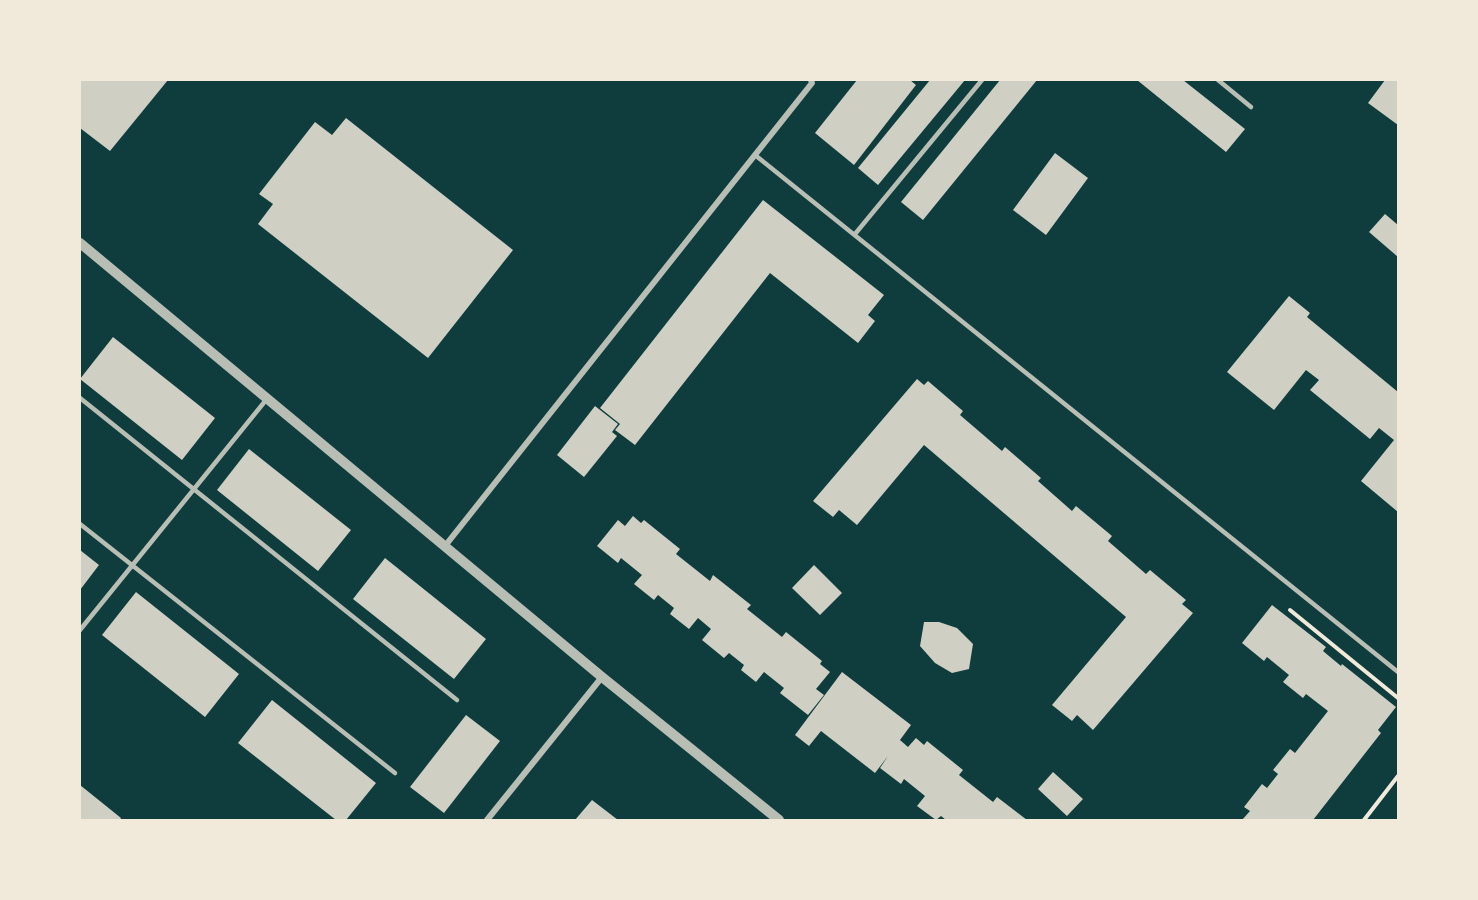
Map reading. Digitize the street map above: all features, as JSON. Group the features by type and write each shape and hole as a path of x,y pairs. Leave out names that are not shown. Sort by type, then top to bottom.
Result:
{"street":[{"path":"445,546 811,81"},
{"path":"80,243 602,677 779,820"},
{"path":"487,820 602,677"}],"lane":[{"path":"811,81 820,80"},
{"path":"855,234 982,80"},
{"path":"1218,80 1251,107"},
{"path":"755,155 1398,672"},
{"path":"80,398 457,700"},
{"path":"80,630 268,398"},
{"path":"80,524 394,773"}],"path":[{"path":"1290,610 1398,698"},
{"path":"1364,820 1398,776"}],"building":[{"path":"80,80 168,80 110,151 80,128"},
{"path":"857,80 910,80 916,85 854,165 815,133"},
{"path":"930,80 965,80 878,185 858,168"},
{"path":"1000,80 1037,80 923,220 901,202"},
{"path":"1137,80 1183,80 1245,129 1226,152"},
{"path":"1385,80 1398,80 1398,125 1368,103"},
{"path":"346,118 513,250 428,358 258,224 273,204 259,194 315,122 332,135"},
{"path":"1055,153 1088,178 1046,235 1013,210"},
{"path":"763,200 884,295 868,315 875,321 858,343 770,273 635,445 615,430 620,424 600,408"},
{"path":"1385,214 1398,225 1398,257 1369,232"},
{"path":"1289,296 1310,313 1307,317 1398,392 1398,512 1361,481 1394,440 1379,428 1370,439 1310,390 1319,380 1306,370 1274,410 1227,372"},
{"path":"113,337 215,418 182,460 80,379"},
{"path":"917,379 924,385 928,381 963,411 960,415 1002,451 1005,447 1041,478 1038,481 1072,511 1076,506 1112,536 1108,541 1146,574 1150,570 1186,600 1182,604 1193,613 1093,730 1077,715 1072,721 1052,705 1126,617 924,445 857,525 839,510 833,517 813,501"},
{"path":"595,406 618,424 612,432 617,436 584,477 557,455"},
{"path":"249,449 351,530 318,571 217,490"},
{"path":"633,516 641,523 644,520 680,549 676,554 710,581 713,575 751,605 747,609 782,637 786,632 822,661 820,664 830,672 816,689 824,695 808,715 780,693 784,688 764,672 756,682 741,670 744,665 729,653 724,658 702,640 711,629 698,618 689,629 670,614 674,608 658,595 654,600 634,584 642,575 621,558 618,563 597,546 618,520 625,526"},
{"path":"80,550 99,565 80,590"},
{"path":"385,558 486,639 454,679 353,599"},
{"path":"814,565 842,593 820,615 792,588"},
{"path":"136,592 239,674 205,717 102,635"},
{"path":"1272,605 1326,647 1323,651 1341,666 1342,664 1396,707 1378,730 1381,733 1313,820 1242,820 1250,811 1244,807 1262,784 1267,788 1278,774 1273,770 1290,749 1295,753 1328,711 1306,694 1303,698 1283,682 1289,675 1267,657 1264,661 1242,643"},
{"path":"924,622 939,622 957,628 973,644 969,669 952,673 935,663 920,646"},
{"path":"842,672 911,725 900,740 908,747 916,738 924,745 927,741 963,770 959,775 993,802 997,797 1027,820 946,820 941,816 936,820 917,806 925,796 904,779 901,784 880,768 888,756 875,773 821,731 809,746 795,735"},
{"path":"272,700 376,783 346,820 336,820 238,743"},
{"path":"466,715 500,741 444,813 410,787"},
{"path":"1053,772 1083,799 1067,816 1038,789"},
{"path":"80,785 121,818 120,820 80,820"},
{"path":"592,800 618,820 575,820"}]}
